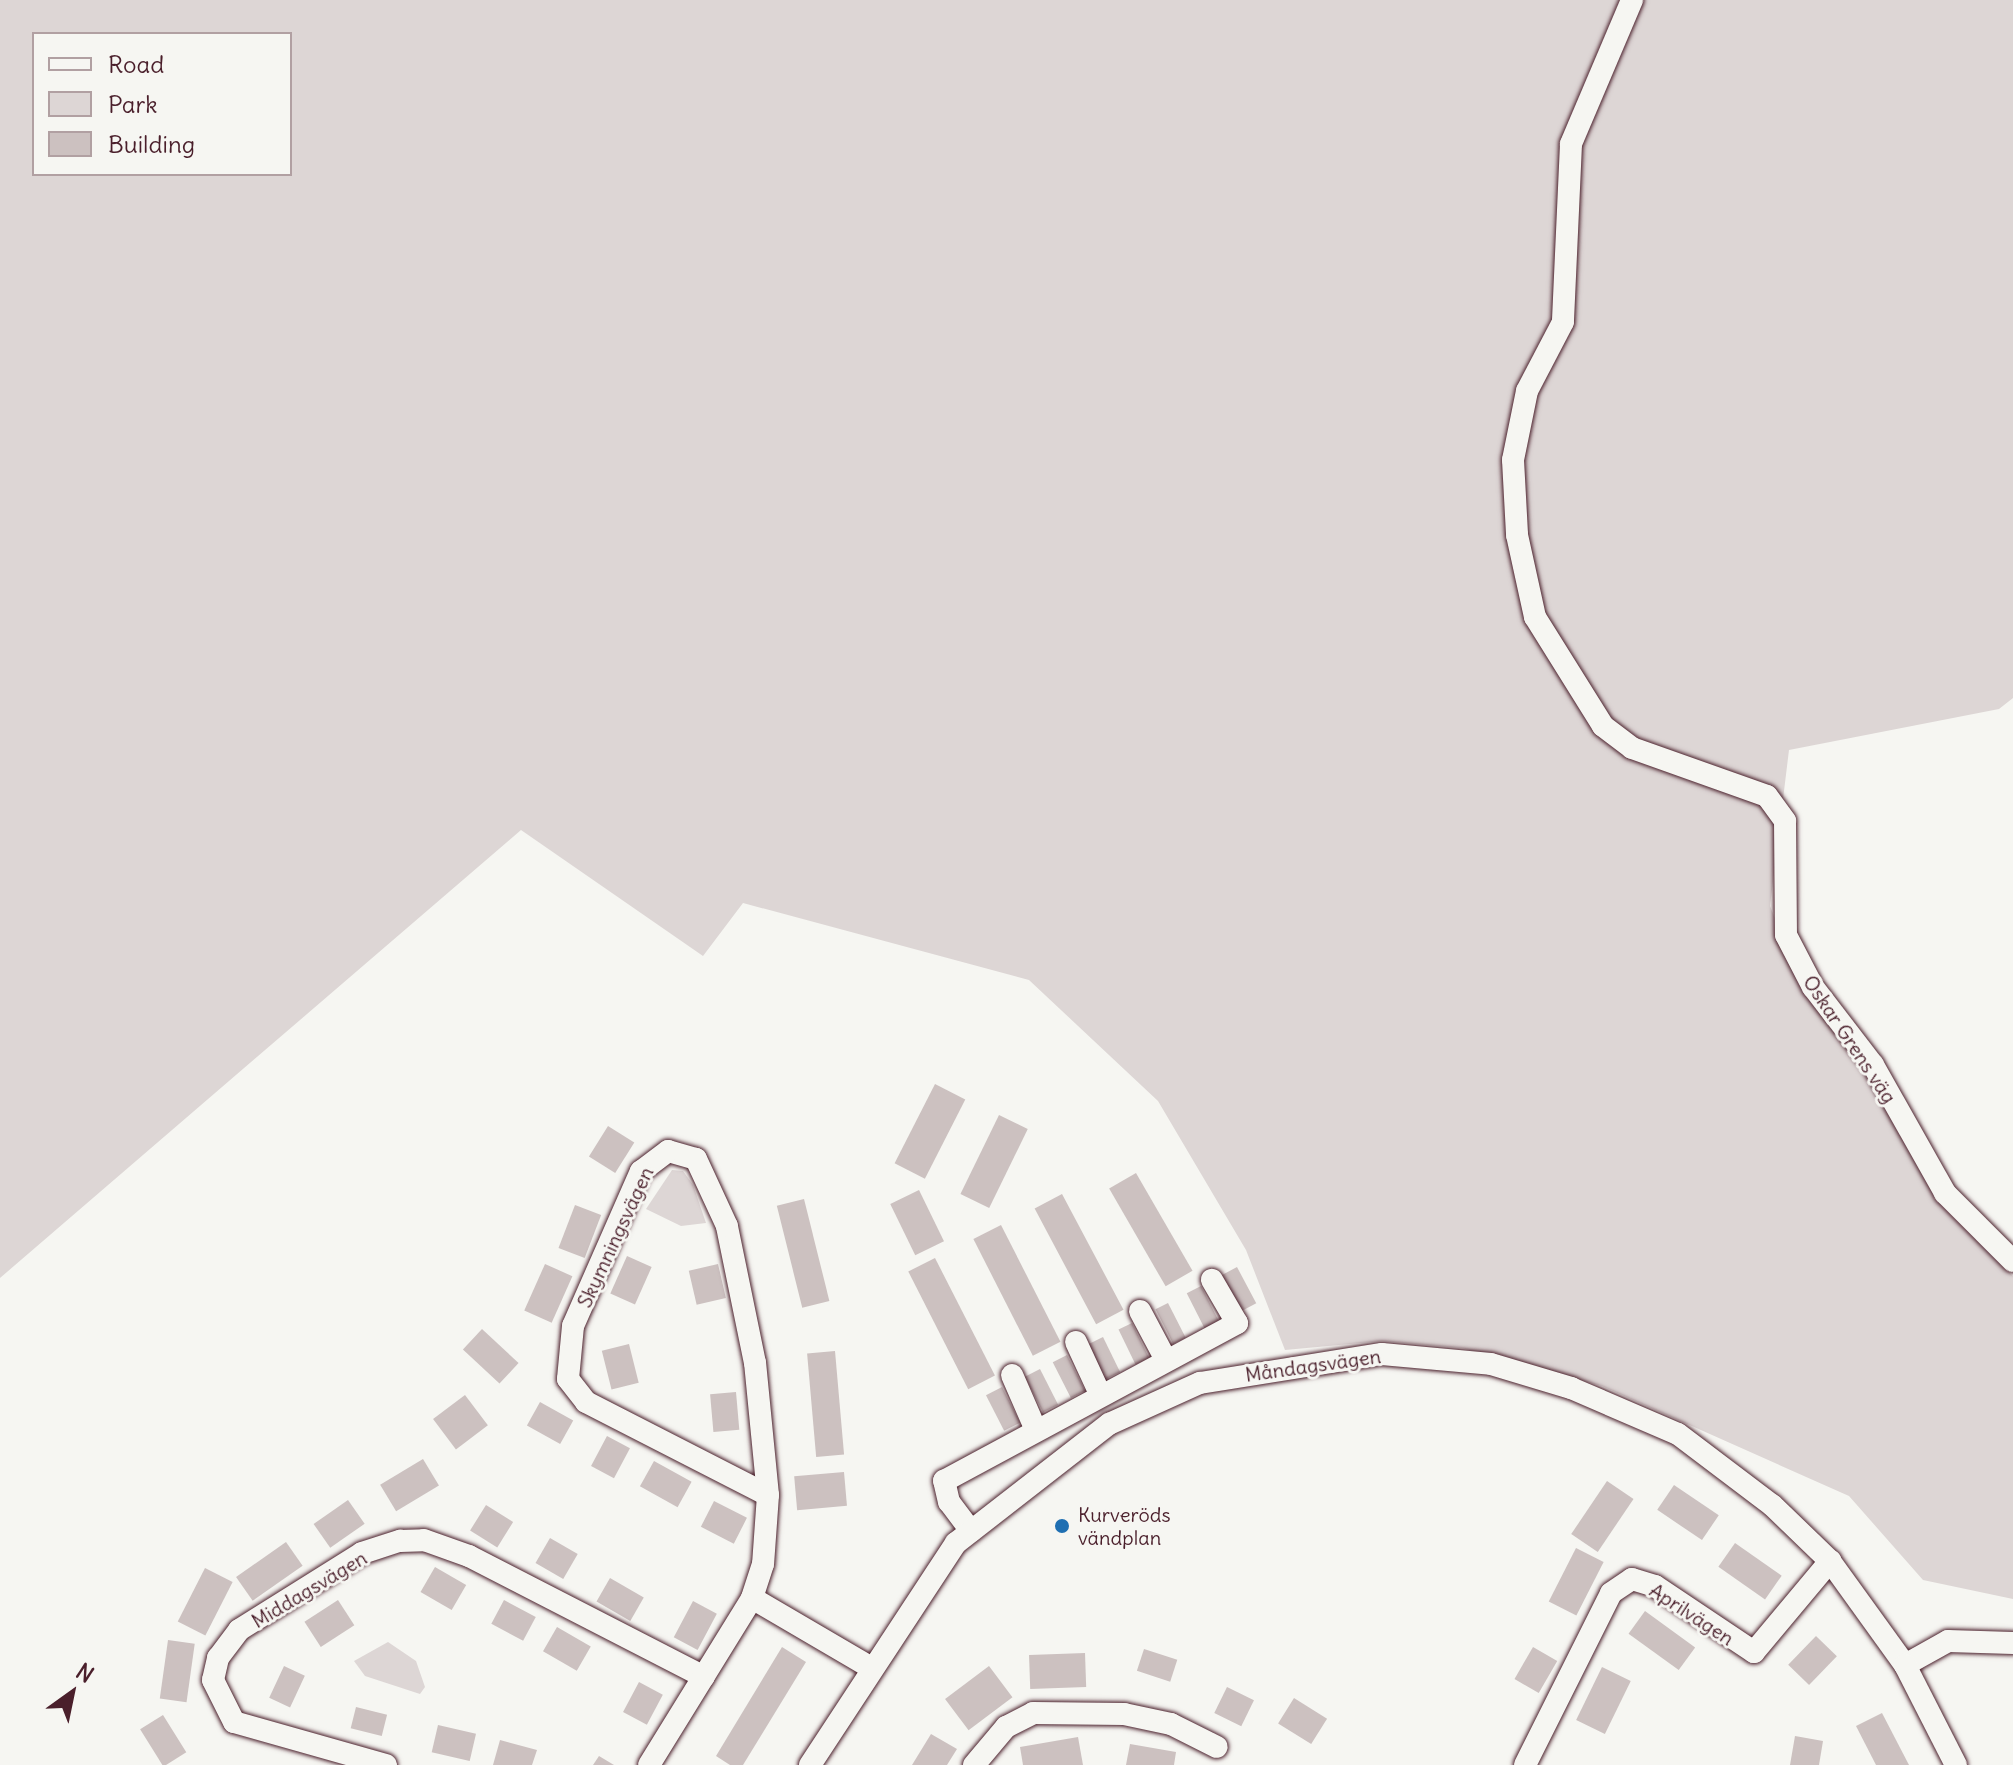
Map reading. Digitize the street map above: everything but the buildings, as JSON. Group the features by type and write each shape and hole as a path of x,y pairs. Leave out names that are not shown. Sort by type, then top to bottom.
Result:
{"street":[{"name":"Oskar Grens väg","path":"1632,0 1571,144 1563,322 1527,391 1513,460 1517,535 1535,617 1557,662 1603,726 1632,748 1767,796 1785,821 1786,935 1813,987 1873,1065 1945,1193 2013,1261"},
{"name":"Skymningsvägen","path":"752,1598 763,1564 768,1495 755,1363 727,1226 696,1159 668,1151 641,1171 573,1326 568,1379 586,1402 768,1495"},
{"path":"971,1531 949,1502 944,1481 1035,1428 1237,1323 1212,1280"},
{"path":"1140,1311 1166,1360"},
{"path":"1076,1342 1100,1394"},
{"name":"Måndagsvägen","path":"810,1765 936,1568 971,1531 1109,1424 1200,1383 1382,1354 1491,1364 1571,1388 1678,1434 1772,1505 1830,1561 1905,1665 1956,1765"},
{"path":"1012,1375 1035,1428"},
{"name":"Middagsvägen","path":"386,1765 234,1722 213,1680 218,1658 239,1630 362,1553 400,1541 424,1540 469,1556 704,1677"},
{"name":"Aprilvägen","path":"1525,1765 1611,1593 1632,1579 1655,1586 1754,1652 1830,1561"},
{"path":"649,1765 752,1598 872,1668"},
{"path":"1905,1665 1948,1641 2013,1643"},
{"path":"974,1765 1006,1727 1033,1713 1124,1714 1171,1724 1217,1747"}],"green space":[{"path":"0,0 2013,0 2013,698 1999,709 1789,750 1770,906 1804,993 1863,1071 1947,1211 2013,1276 2013,1599 1923,1580 1849,1496 1602,1386 1462,1348 1382,1341 1285,1350 1246,1250 1158,1101 1029,980 743,903 703,956 521,830 0,1278"},
{"path":"672,1170 683,1171 693,1185 706,1223 681,1226 646,1209"},
{"path":"388,1642 416,1661 425,1687 420,1694 365,1676 354,1661"}],"place":[{"name":"Kurveröds vändplan","path":"1062,1526"}]}
